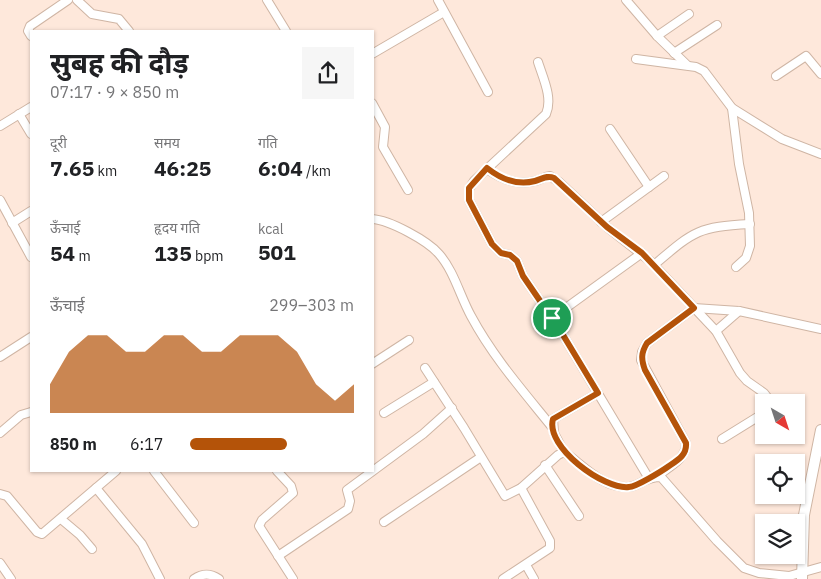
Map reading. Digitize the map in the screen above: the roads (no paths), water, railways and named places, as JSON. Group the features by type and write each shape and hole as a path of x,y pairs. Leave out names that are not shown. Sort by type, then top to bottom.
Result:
{"street":[{"path":"30,34 28,31 30,26 68,0"},
{"path":"76,0 92,14 119,19 127,30"},
{"path":"267,0 285,30"},
{"path":"438,0 488,92"},
{"path":"626,0 657,36 687,65"},
{"path":"374,53 444,12"},
{"path":"657,36 689,14"},
{"path":"674,53 717,25"},
{"path":"776,76 806,56 821,74"},
{"path":"636,59 687,65 704,71 732,108 782,139 821,154"},
{"path":"538,62 548,96 549,108 546,114 487,168 469,188 469,200 492,244 501,253 514,257 523,276 552,318 652,477"},
{"path":"374,107 385,127 385,152 408,190"},
{"path":"0,126 30,108"},
{"path":"732,108 750,224 750,251 736,267"},
{"path":"19,114 30,132"},
{"path":"610,129 649,187"},
{"path":"487,168 501,179 521,183 550,176 559,182 601,222 642,253 654,265 716,331 740,373 747,381 765,394"},
{"path":"601,222 664,176"},
{"path":"0,200 30,255"},
{"path":"12,222 30,212"},
{"path":"374,219 386,222 423,242 440,255 446,262 470,315 497,359 552,427 564,452 581,468 617,486 631,487 652,477 683,456 686,450 686,443 641,360 642,352 647,343 694,308 739,311 821,329"},
{"path":"654,265 697,231 712,226 750,224"},
{"path":"552,318 642,253"},
{"path":"716,331 739,311"},
{"path":"0,357 30,338"},
{"path":"374,363 408,340"},
{"path":"425,368 452,408 505,496 521,488 545,465 564,452"},
{"path":"384,413 434,382"},
{"path":"552,427 553,419 558,414 598,393"},
{"path":"374,470 423,434 452,408"},
{"path":"0,433 21,415 30,412"},
{"path":"722,439 755,419"},
{"path":"802,576 804,515 819,454 821,430"},
{"path":"384,522 481,457"},
{"path":"545,465 579,516"},
{"path":"0,494 7,496 40,534 50,529 115,472"},
{"path":"155,472 194,524"},
{"path":"277,472 291,486 293,493 262,520 259,526 293,579"},
{"path":"278,556 348,509 350,504 347,490 371,472"},
{"path":"652,477 661,477 670,485 717,541 744,568 777,576 802,576 821,567"},
{"path":"96,488 142,544 160,579"},
{"path":"503,579 550,548 550,541 521,488"},
{"path":"61,519 80,534 92,549"},
{"path":"0,563 12,579"},
{"path":"526,565 534,579"},
{"path":"194,579 202,574 212,574 219,579"}]}
